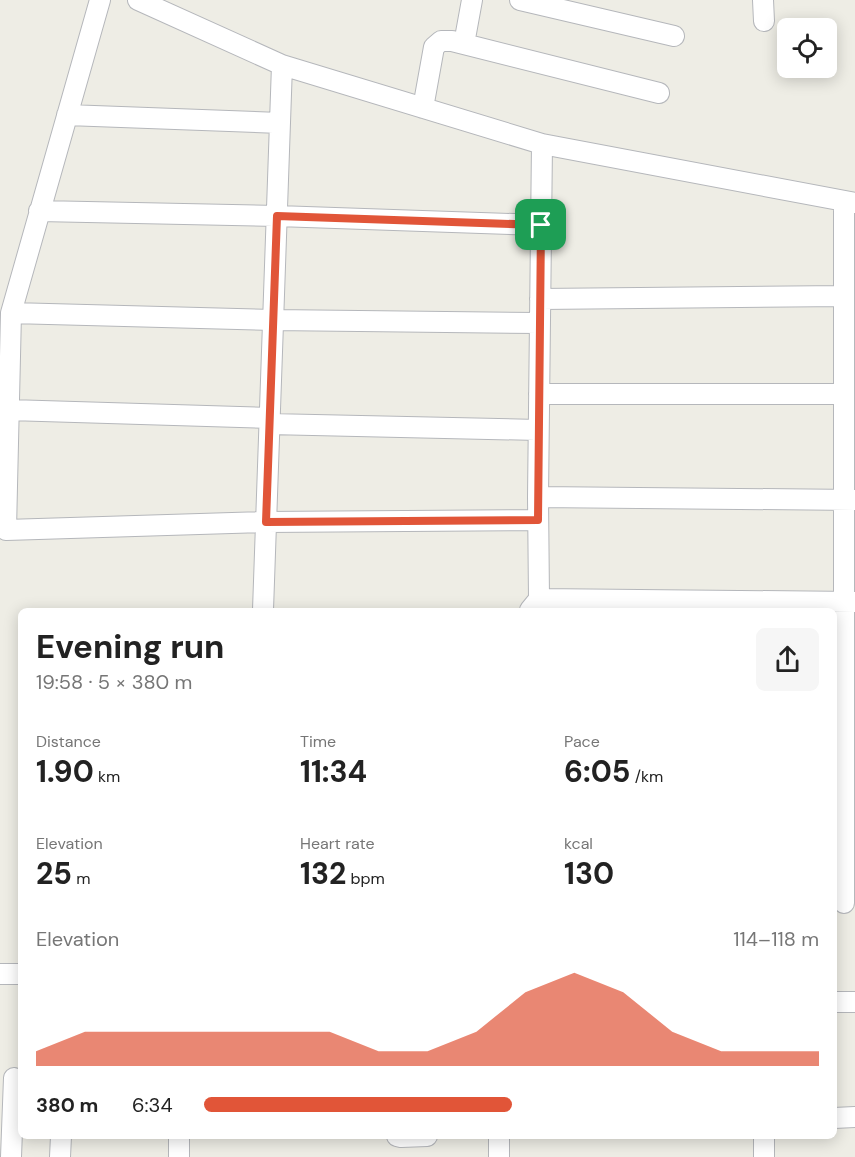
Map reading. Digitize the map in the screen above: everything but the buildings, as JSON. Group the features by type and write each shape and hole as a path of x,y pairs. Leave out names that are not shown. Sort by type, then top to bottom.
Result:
{"street":[{"path":"100,0 11,313 5,363 9,410 4,472 6,530 266,522 538,520"},
{"path":"138,0 282,65 542,144 850,202 844,296 850,500 850,602 844,706 844,903"},
{"path":"464,44 472,0"},
{"path":"520,0 674,36"},
{"path":"763,0 764,21"},
{"path":"423,108 434,48 441,41 464,44 659,93"},
{"path":"263,608 282,65"},
{"path":"67,115 280,123"},
{"path":"542,144 538,520 534,605 850,602"},
{"path":"39,211 541,225"},
{"path":"540,299 844,296"},
{"path":"11,313 273,320 540,323"},
{"path":"539,394 848,399"},
{"path":"9,410 538,430"},
{"path":"537,497 850,500"},
{"path":"0,974 18,974"},
{"path":"837,1002 855,1002"},
{"path":"11,1157 12,1078"},
{"path":"837,1118 855,1117"},
{"path":"60,1157 61,1139"},
{"path":"179,1139 179,1157"},
{"path":"499,1139 500,1157"},
{"path":"764,1139 764,1157"}],"route":[{"path":"277,216 541,225 538,520 266,522 277,216"}]}
